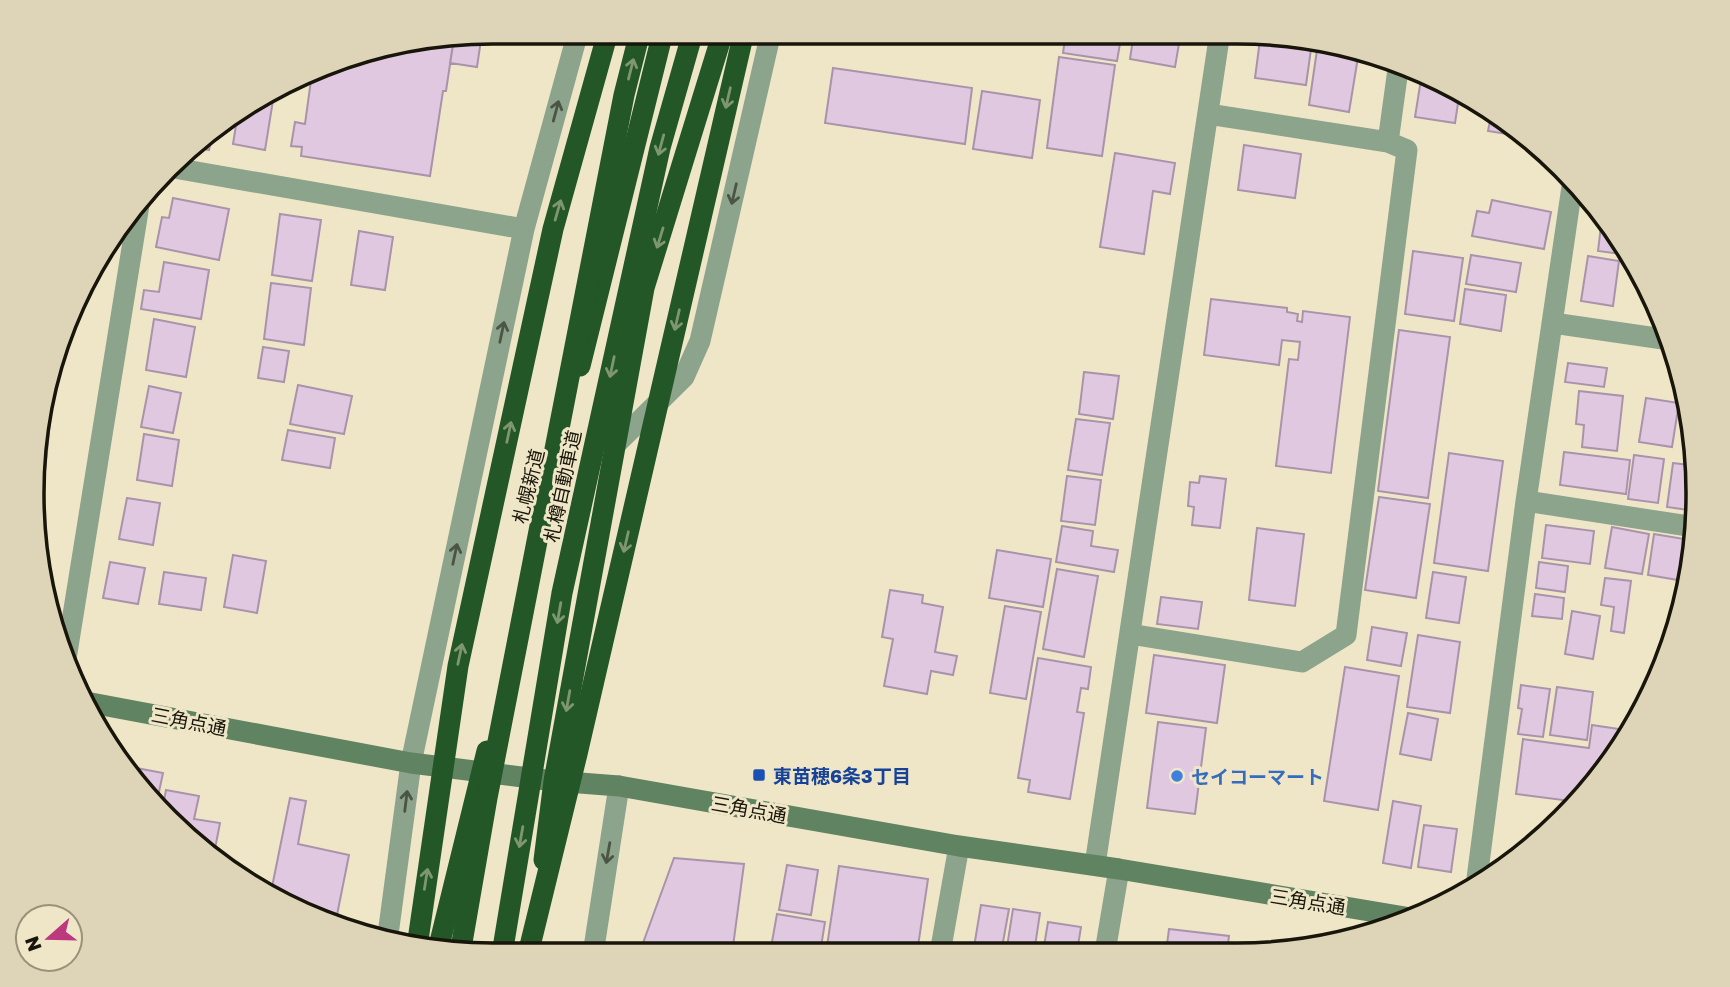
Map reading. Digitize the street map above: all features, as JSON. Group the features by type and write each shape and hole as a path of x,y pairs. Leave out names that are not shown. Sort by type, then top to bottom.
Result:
{"highway":[{"path":"418,937 458,666 553,229 605,44"},
{"name":"札樽自動車道","path":"462,942 508,690 622,109 637,44"},
{"name":"札幌新道","path":"441,940 660,44"},
{"name":"札樽自動車道","path":"504,943 562,593 660,148 690,44"},
{"path":"532,943 554,781 644,288 719,44"},
{"path":"533,943 741,44"}],"street":[{"path":"389,931 411,763 523,229 575,44"},
{"path":"615,444 684,377 699,341 768,44"},
{"path":"1095,865 1218,44"},
{"path":"1388,142 1397,74"},
{"path":"1130,634 1302,662 1346,635 1407,150 1388,142 1208,114"},
{"path":"181,169 523,229"},
{"path":"1478,872 1526,501 1571,193"},
{"path":"69,641 136,221"},
{"path":"1553,323 1658,338"},
{"path":"1526,501 1685,525"},
{"name":"三角点通","path":"98,706 411,763 554,781 619,786 959,846 1095,865 1392,915"},
{"path":"594,943 619,786"},
{"path":"942,943 959,846"},
{"path":"1107,943 1119,869"}],"building":[{"path":"480,44 477,67 450,63 453,46"},
{"path":"1064,44 1120,44 1117,61 1063,53"},
{"path":"1132,44 1179,44 1175,67 1130,59"},
{"path":"1259,45 1311,50 1306,85 1255,78"},
{"path":"453,46 430,176 301,156 302,147 291,146 295,122 305,124 311,83 377,59"},
{"path":"1317,51 1357,60 1349,112 1309,105"},
{"path":"1059,57 1115,65 1102,156 1047,148"},
{"path":"833,68 972,88 965,144 825,123"},
{"path":"1420,83 1458,102 1455,123 1415,117"},
{"path":"982,91 1040,100 1032,158 973,149"},
{"path":"273,102 265,150 233,144 236,126"},
{"path":"1490,123 1506,134 1488,131"},
{"path":"1244,145 1301,154 1295,198 1238,190"},
{"path":"1115,153 1175,163 1170,194 1153,191 1144,254 1100,247"},
{"path":"173,198 229,209 219,260 156,247 162,217 169,218"},
{"path":"1492,200 1551,212 1544,249 1472,236 1477,211 1489,213"},
{"path":"280,214 321,220 312,281 272,275"},
{"path":"359,231 393,237 385,290 351,285"},
{"path":"1600,231 1616,253 1598,251"},
{"path":"1413,251 1463,258 1454,321 1405,314"},
{"path":"1471,255 1521,263 1516,292 1466,284"},
{"path":"1588,256 1619,261 1613,306 1581,301"},
{"path":"164,262 209,270 201,319 141,309 144,290 159,292"},
{"path":"271,283 311,288 304,345 264,339"},
{"path":"1465,289 1506,295 1501,331 1460,324"},
{"path":"1211,299 1287,308 1287,312 1298,314 1297,321 1302,322 1303,311 1350,317 1331,473 1276,466 1289,359 1298,360 1300,342 1282,340 1279,365 1204,355"},
{"path":"154,319 195,327 186,377 146,370"},
{"path":"1399,330 1450,337 1428,498 1378,491"},
{"path":"263,347 289,351 284,382 258,378"},
{"path":"1568,363 1607,368 1604,387 1565,382"},
{"path":"1084,372 1119,376 1113,419 1079,414"},
{"path":"298,385 352,396 344,434 290,424"},
{"path":"149,386 181,393 173,433 141,427"},
{"path":"1579,391 1623,396 1617,451 1582,447 1584,425 1576,424"},
{"path":"1646,398 1677,403 1672,447 1639,442"},
{"path":"1076,419 1110,423 1102,475 1068,470"},
{"path":"288,430 335,438 330,468 282,460"},
{"path":"144,434 179,440 172,486 137,480"},
{"path":"1564,452 1630,460 1626,494 1560,485"},
{"path":"1449,453 1503,461 1488,571 1434,563"},
{"path":"1634,455 1664,459 1658,503 1628,499"},
{"path":"1673,463 1685,465 1685,510 1667,507"},
{"path":"1067,476 1101,480 1095,525 1061,521"},
{"path":"1200,476 1226,479 1220,528 1192,525 1194,507 1188,506 1190,482 1199,483"},
{"path":"1379,497 1430,504 1416,598 1365,590"},
{"path":"127,498 160,503 153,545 119,539"},
{"path":"1546,525 1594,531 1590,564 1542,558"},
{"path":"1062,526 1093,531 1091,546 1118,550 1114,572 1056,562"},
{"path":"1612,527 1649,534 1642,574 1605,568"},
{"path":"1257,528 1304,534 1295,606 1249,600"},
{"path":"1654,534 1683,539 1678,580 1648,575"},
{"path":"997,550 1051,559 1043,607 989,598"},
{"path":"233,555 266,561 257,613 224,607"},
{"path":"110,562 145,568 138,604 103,598"},
{"path":"1539,562 1568,566 1565,592 1536,588"},
{"path":"1057,569 1098,576 1084,657 1043,649"},
{"path":"164,572 206,578 201,610 159,604"},
{"path":"1433,572 1466,577 1459,623 1426,618"},
{"path":"1605,578 1631,581 1624,633 1611,631 1614,607 1601,605"},
{"path":"890,590 923,595 922,603 943,607 935,652 957,656 953,675 931,671 927,694 884,686 893,639 882,637"},
{"path":"1535,594 1564,598 1562,619 1532,616"},
{"path":"1161,597 1202,602 1198,629 1157,624"},
{"path":"1005,606 1041,612 1026,699 990,693"},
{"path":"1572,611 1600,616 1593,659 1565,654"},
{"path":"1372,627 1407,633 1401,666 1367,660"},
{"path":"1418,635 1460,642 1450,713 1407,707"},
{"path":"1154,655 1225,665 1217,723 1146,713"},
{"path":"1038,658 1091,667 1088,689 1081,688 1077,712 1084,713 1070,799 1028,792 1030,780 1018,778"},
{"path":"1345,667 1399,676 1378,810 1324,801"},
{"path":"1521,685 1550,689 1543,737 1518,734 1522,709 1518,708"},
{"path":"1557,687 1593,692 1587,740 1550,735"},
{"path":"1408,713 1438,719 1431,760 1400,754"},
{"path":"1158,722 1206,728 1195,814 1147,808"},
{"path":"1592,725 1619,729 1566,800 1516,794 1523,739 1589,748"},
{"path":"138,768 163,773 159,794"},
{"path":"166,790 199,796 194,819 220,823 215,846 197,832 164,800"},
{"path":"290,798 306,801 298,844 349,855 337,915 272,885"},
{"path":"1393,801 1421,806 1411,868 1383,863"},
{"path":"1424,825 1457,829 1451,872 1418,867"},
{"path":"674,858 744,864 733,943 643,943"},
{"path":"787,865 818,870 811,915 779,910"},
{"path":"839,866 928,879 918,943 827,943"},
{"path":"981,905 1009,909 1003,943 975,943"},
{"path":"1013,909 1040,913 1036,943 1008,943"},
{"path":"777,914 825,922 822,943 772,943"},
{"path":"1048,922 1081,927 1078,943 1044,943"},
{"path":"1169,929 1229,936 1228,943 1167,943"}],"place":[{"name":"東苗穂6条3丁目","path":"759,775"},
{"name":"セイコーマート","path":"1177,776"}]}
